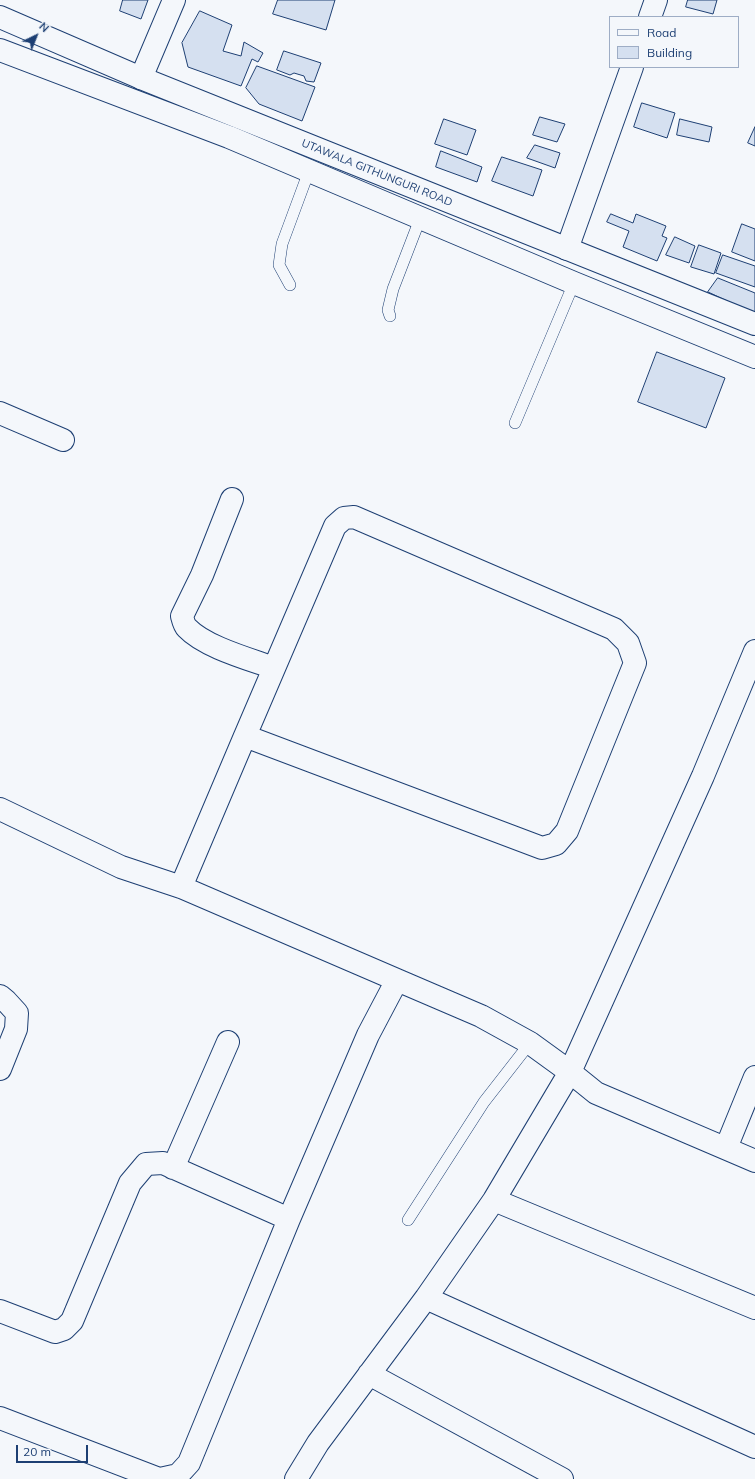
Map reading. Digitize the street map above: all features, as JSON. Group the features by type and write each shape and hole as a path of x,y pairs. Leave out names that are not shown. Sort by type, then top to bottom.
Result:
{"street":[{"path":"141,78 174,0"},
{"path":"650,16 656,0"},
{"name":"UTAWALA GITHUNGURI ROAD","path":"0,17 141,78 755,324"},
{"path":"0,50 229,137 420,219 755,357"},
{"path":"567,249 632,68"},
{"path":"0,413 63,440"},
{"path":"232,499 202,575 182,616 186,626 195,635 219,647 274,668"},
{"path":"181,887 245,736 274,668 335,526 344,518 354,517 614,630 628,643 635,663 567,831 556,844 542,848 245,736"},
{"path":"296,1479 318,1443 426,1298 494,1200 570,1072 703,776 755,651"},
{"path":"0,809 121,867 181,887 481,1016 530,1043 570,1072 596,1094 755,1161"},
{"path":"0,1418 159,1479 178,1475 189,1463 289,1219 368,1035 397,980"},
{"path":"0,996 17,1013 16,1029 0,1069"},
{"path":"174,1168 228,1042"},
{"path":"726,1148 755,1077"},
{"path":"0,1311 55,1332 64,1329 72,1320 130,1183 146,1164 162,1163 289,1219"},
{"path":"494,1200 755,1308"},
{"path":"426,1298 755,1447"},
{"path":"369,1374 562,1479"}],"lane":[{"path":"290,285 279,265 282,244 309,172"},
{"path":"390,316 388,310 393,289 420,219"},
{"path":"515,423 574,283"},
{"path":"408,1220 484,1102 530,1043"}],"building":[{"path":"123,0 148,0 141,19 120,11"},
{"path":"278,0 335,0 326,30 273,14"},
{"path":"688,0 717,0 713,14 686,7"},
{"path":"200,11 232,25 223,51 241,56 244,42 263,53 258,62 252,59 241,86 188,67 182,43"},
{"path":"284,51 321,63 314,82 306,81 304,76 294,73 290,75 277,70"},
{"path":"257,66 315,87 302,121 259,104 246,88"},
{"path":"642,103 675,113 667,138 634,127"},
{"path":"540,117 565,124 557,142 533,135"},
{"path":"444,119 476,130 467,155 435,144"},
{"path":"680,119 712,127 709,142 677,135"},
{"path":"755,127 755,146 748,143"},
{"path":"535,145 560,153 555,168 527,158"},
{"path":"441,151 482,167 477,182 436,167"},
{"path":"502,157 542,170 533,196 492,181"},
{"path":"611,214 633,223 636,214 666,226 662,236 667,238 657,261 623,247 629,231 607,222"},
{"path":"742,224 755,229 755,261 732,252"},
{"path":"675,237 695,246 689,263 666,255"},
{"path":"699,245 721,253 714,274 691,267"},
{"path":"723,255 755,266 755,287 716,273"},
{"path":"718,278 755,293 755,314 708,292"},
{"path":"657,352 725,378 706,428 638,402"}]}
